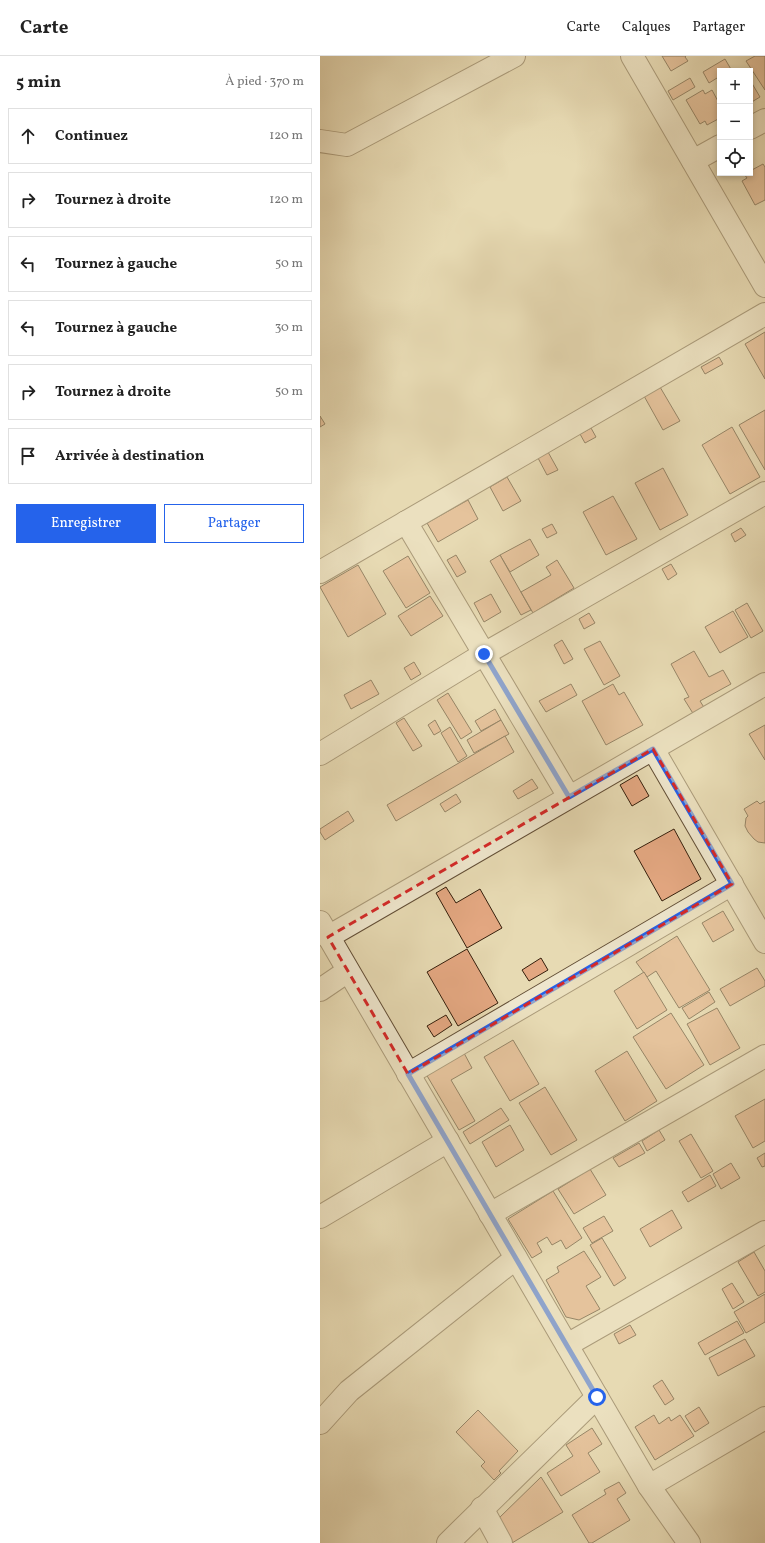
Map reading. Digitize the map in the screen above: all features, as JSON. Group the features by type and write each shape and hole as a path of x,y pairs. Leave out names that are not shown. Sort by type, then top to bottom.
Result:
{"street":[{"path":"320,141 347,145 514,56"},
{"path":"632,56 765,286"},
{"path":"753,126 765,120"},
{"path":"693,161 717,148"},
{"path":"320,572 765,314"},
{"path":"320,754 484,654 765,492"},
{"path":"406,522 569,797"},
{"path":"689,1543 649,1486 324,930 569,797 765,684"},
{"path":"653,749 765,942"},
{"path":"408,1074 732,884"},
{"path":"320,990 348,971"},
{"path":"490,1214 765,1056"},
{"path":"320,1217 448,1142"},
{"path":"566,1345 765,1232"},
{"path":"320,1423 349,1391 516,1258"},
{"path":"448,1543 482,1508 597,1397"},
{"path":"649,1486 765,1418"},
{"path":"482,1508 501,1543"}],"highlighted area":[{"path":"653,749 732,884 408,1074 328,937"}],"building":[{"path":"662,56 686,56 685,57 688,61 671,71"},
{"path":"755,56 765,56 765,90 753,72 753,68 751,68 746,61"},
{"path":"725,59 730,68 717,68 717,78 709,83 703,72"},
{"path":"690,78 695,87 673,100 668,91"},
{"path":"753,85 760,97 753,101"},
{"path":"703,90 705,94 712,90 717,99 717,120 707,125 705,121 700,124 686,100"},
{"path":"763,164 765,167 765,200 755,205 742,181 747,178 746,176 753,176 753,169"},
{"path":"765,332 765,379 745,344"},
{"path":"719,357 723,364 705,374 701,367"},
{"path":"660,387 680,421 663,430 644,396"},
{"path":"765,410 765,470 739,425"},
{"path":"320,416 325,424 320,427"},
{"path":"732,427 760,477 730,494 702,445"},
{"path":"591,428 596,437 585,443 580,434"},
{"path":"548,452 558,470 547,475 538,458"},
{"path":"663,468 688,515 660,530 635,483"},
{"path":"507,477 521,501 503,511 490,487"},
{"path":"613,496 637,539 606,555 583,512"},
{"path":"468,500 478,519 438,542 427,523"},
{"path":"552,524 557,533 547,538 542,529"},
{"path":"741,528 746,535 735,542 731,534"},
{"path":"530,539 539,555 510,572 500,555"},
{"path":"456,555 466,572 457,577 447,560"},
{"path":"500,555 531,610 521,615 490,561"},
{"path":"408,556 430,593 406,608 383,571"},
{"path":"557,560 574,588 533,613 521,592 551,575 546,567"},
{"path":"671,564 677,574 668,580 662,569"},
{"path":"358,565 386,614 348,637 320,587"},
{"path":"491,594 501,612 484,622 474,603"},
{"path":"430,596 443,616 411,636 398,616"},
{"path":"747,603 763,631 751,638 735,610"},
{"path":"733,611 748,637 720,653 705,627"},
{"path":"589,613 595,623 584,629 579,619"},
{"path":"562,640 573,659 564,664 554,645"},
{"path":"600,641 620,676 604,685 584,649"},
{"path":"694,651 709,677 723,670 731,684 700,701 705,709 694,715 684,699 689,697 671,664"},
{"path":"414,662 421,674 411,680 404,668"},
{"path":"371,680 379,694 351,709 344,695"},
{"path":"571,684 577,695 546,712 539,701"},
{"path":"613,684 619,695 624,692 643,725 606,745 582,701"},
{"path":"448,693 472,732 461,739 437,700"},
{"path":"495,709 501,720 481,731 475,721"},
{"path":"404,718 422,746 413,751 396,723"},
{"path":"435,720 441,731 434,735 428,725"},
{"path":"501,720 509,734 474,753 467,740"},
{"path":"765,725 765,760 749,734"},
{"path":"450,727 467,756 458,762 441,733"},
{"path":"505,736 514,752 396,821 387,805"},
{"path":"637,775 649,796 632,806 620,785"},
{"path":"532,779 538,788 518,799 513,791"},
{"path":"456,794 461,802 445,812 440,804"},
{"path":"757,801 760,804 765,801 765,843 758,842 754,839 745,826 746,818 748,816 744,809"},
{"path":"348,811 354,821 325,840 320,832 320,829"},
{"path":"674,829 701,879 662,901 634,851"},
{"path":"446,887 456,903 480,889 502,928 467,948 436,893"},
{"path":"723,911 734,930 713,942 702,923"},
{"path":"677,936 710,990 679,1008 656,971 647,977 636,962"},
{"path":"467,949 498,1003 458,1026 427,972"},
{"path":"541,958 548,970 529,981 522,970"},
{"path":"757,968 765,981 765,986 730,1006 720,989"},
{"path":"644,972 667,1010 637,1029 614,991"},
{"path":"709,992 715,1002 689,1019 682,1008"},
{"path":"717,1008 740,1048 710,1065 687,1024"},
{"path":"671,1013 704,1065 666,1089 633,1037"},
{"path":"446,1015 452,1025 434,1037 427,1026"},
{"path":"513,1040 539,1084 510,1101 484,1057"},
{"path":"627,1051 657,1101 625,1121 595,1071"},
{"path":"464,1053 472,1068 451,1080 475,1121 459,1130 426,1074"},
{"path":"545,1087 577,1140 551,1155 519,1103"},
{"path":"765,1099 765,1141 753,1148 735,1116"},
{"path":"501,1108 509,1120 470,1144 463,1132"},
{"path":"510,1125 524,1150 496,1167 482,1142"},
{"path":"659,1130 665,1140 647,1151 642,1141"},
{"path":"691,1134 713,1171 701,1178 679,1141"},
{"path":"639,1143 645,1153 619,1167 613,1158"},
{"path":"765,1153 765,1166 762,1167 757,1158"},
{"path":"731,1163 740,1178 721,1189 713,1174"},
{"path":"590,1169 606,1195 574,1214 558,1189"},
{"path":"710,1175 716,1186 688,1202 682,1192"},
{"path":"553,1191 582,1238 566,1249 561,1240 552,1245 547,1237 537,1243 542,1252 532,1258 508,1219"},
{"path":"672,1210 682,1228 650,1247 640,1229"},
{"path":"604,1216 613,1231 592,1243 583,1228"},
{"path":"602,1238 626,1278 614,1286 590,1245"},
{"path":"584,1251 601,1277 586,1286 600,1309 579,1320 566,1317 546,1280 559,1272 557,1267"},
{"path":"754,1252 765,1271 765,1292 758,1296 738,1262"},
{"path":"732,1283 744,1302 733,1309 722,1289"},
{"path":"765,1294 765,1322 746,1333 734,1312"},
{"path":"737,1321 744,1333 705,1355 698,1343"},
{"path":"630,1325 636,1335 619,1344 614,1334"},
{"path":"745,1339 755,1356 718,1376 709,1358"},
{"path":"662,1380 674,1399 665,1405 653,1386"},
{"path":"699,1407 709,1423 695,1432 685,1416"},
{"path":"478,1410 518,1451 499,1471 501,1473 494,1480 481,1466 485,1462 456,1432"},
{"path":"654,1415 659,1424 669,1417 671,1421 680,1415 694,1436 655,1460 635,1427"},
{"path":"592,1428 602,1444 588,1453 600,1472 561,1496 547,1473 573,1456 566,1445"},
{"path":"541,1477 563,1512 512,1543 498,1519"},
{"path":"619,1482 626,1493 617,1499 630,1520 592,1543 589,1543 572,1515 606,1494 604,1490"}],"route":[{"path":"484,654 569,797 653,749 732,884 408,1074 597,1397"}]}
